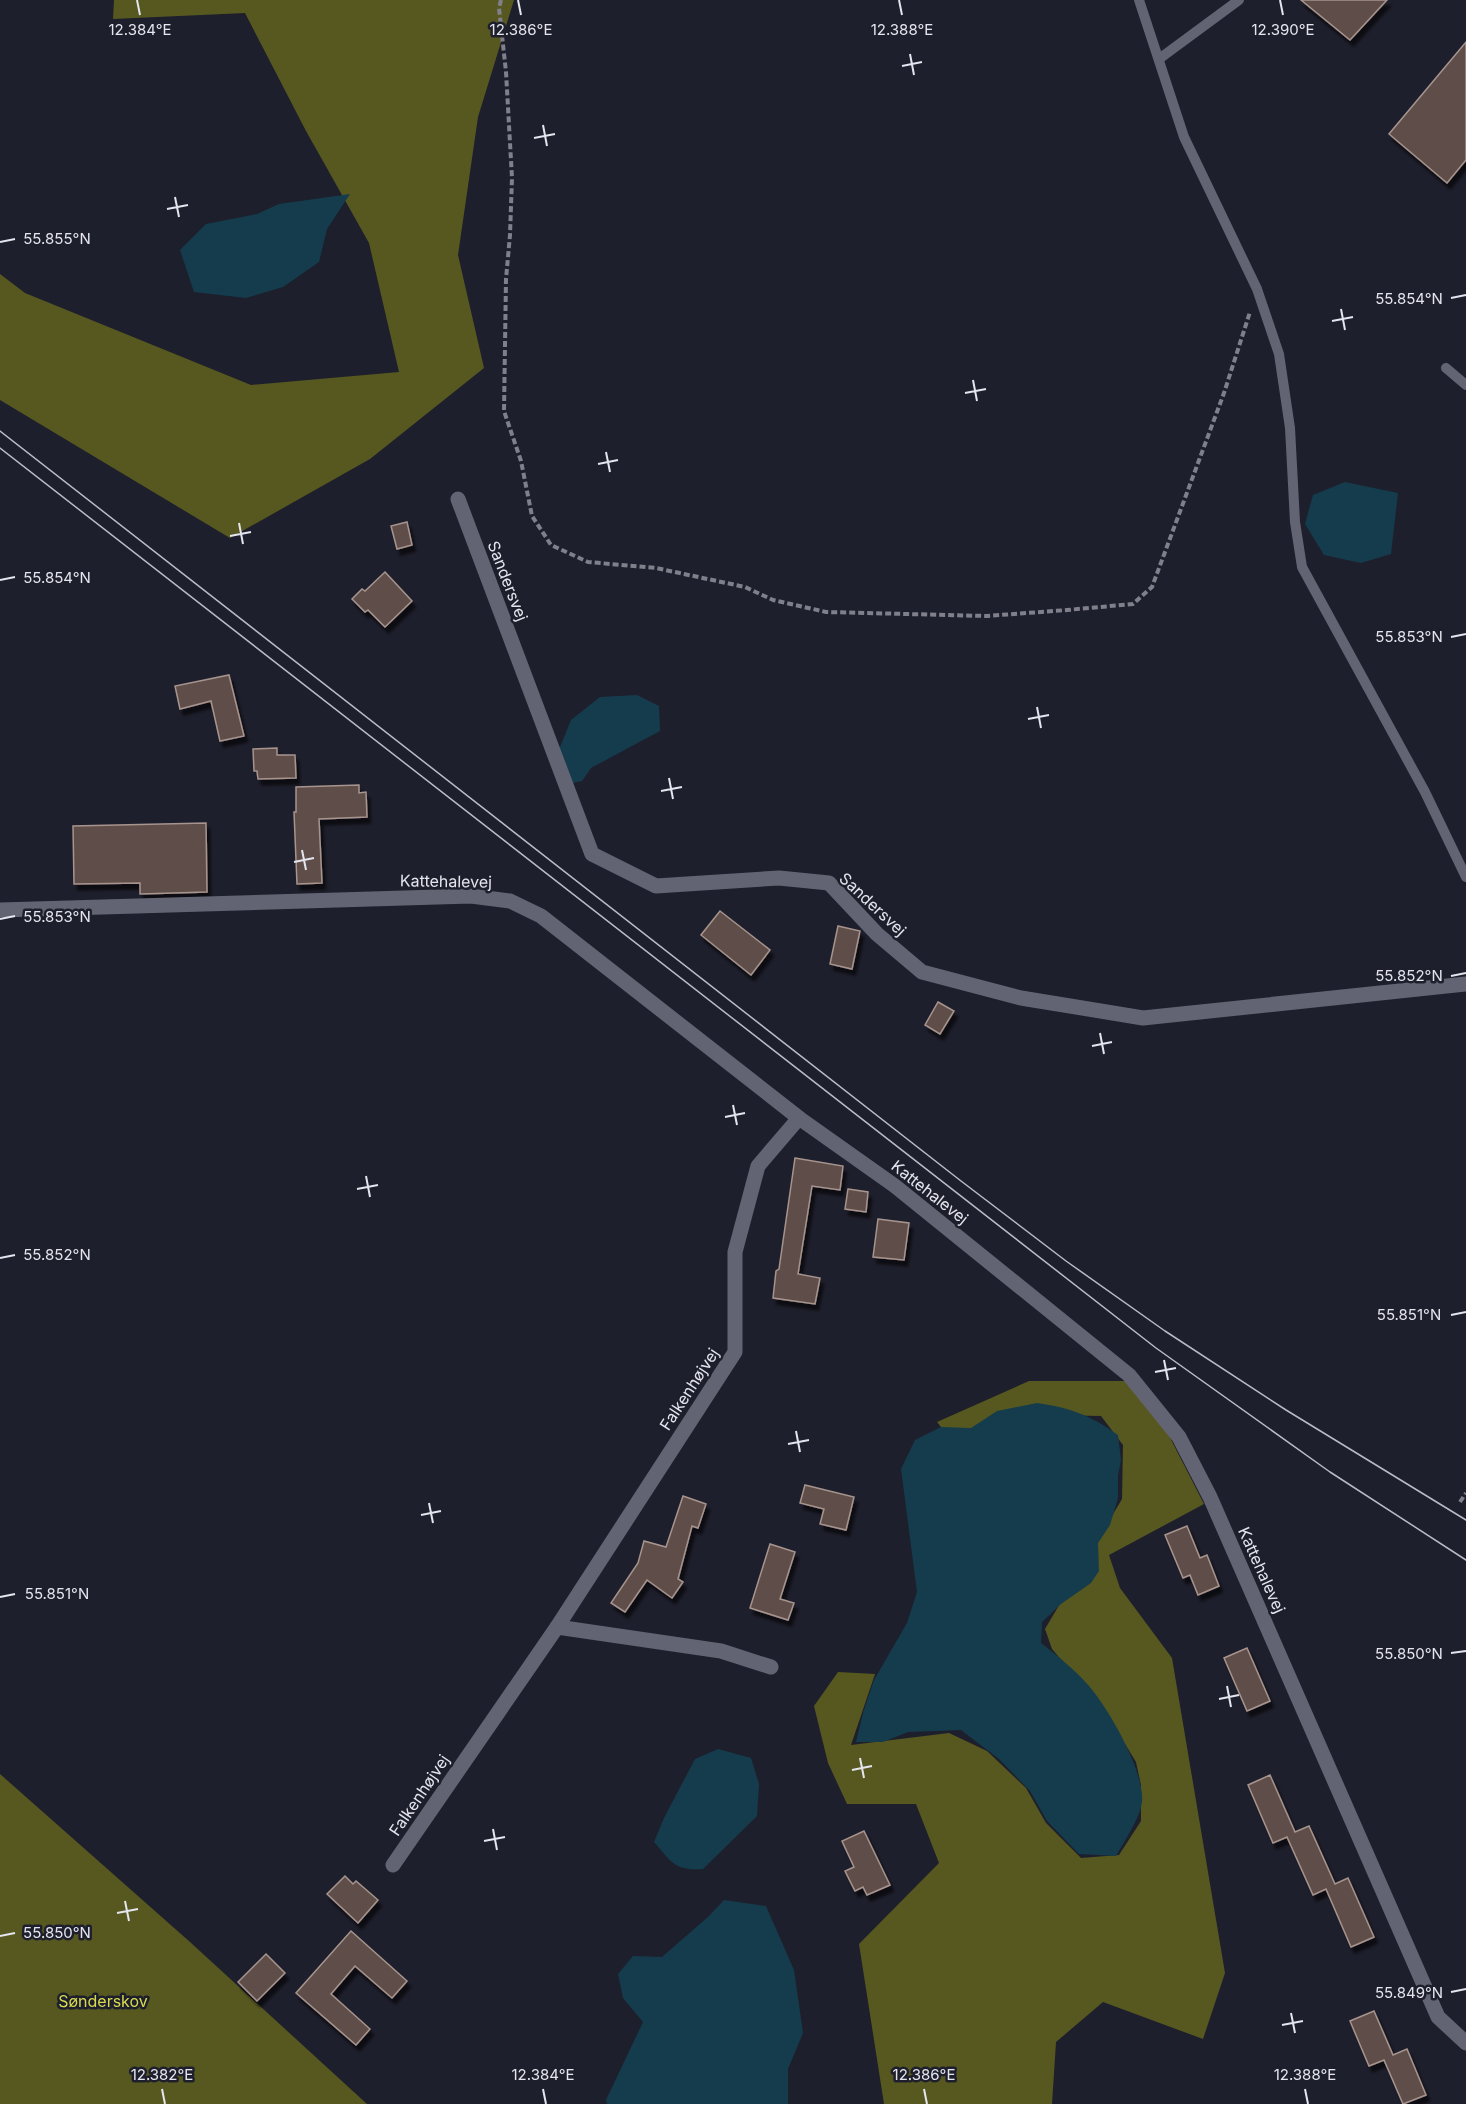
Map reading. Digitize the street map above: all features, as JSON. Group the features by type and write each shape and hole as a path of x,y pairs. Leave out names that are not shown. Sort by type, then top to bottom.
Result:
{"street":[{"name":"Sandersvej","path":"458,499 592,854 656,886 779,878 829,883 877,934 922,972 1021,998 1143,1018 1466,984"},
{"name":"Kattehalevej","path":"0,910 471,896 510,901 542,916 799,1118 895,1186 1129,1375 1179,1437 1210,1497 1438,2017 1466,2043"},
{"name":"Falkenhøjvej","path":"393,1865 556,1627 735,1352 735,1252 758,1166 799,1118"},
{"path":"556,1627 721,1651 771,1667"}],"lane":[{"path":"1139,0 1184,137 1257,289 1279,354 1290,428 1295,522 1302,567 1425,792 1466,877"},
{"path":"1159,59 1239,0"},
{"path":"1446,368 1466,385"}],"path":[{"path":"501,0 498,8 506,72 512,178 506,279 504,411 521,461 532,516 551,545 588,562 656,568 745,587 773,600 826,612 987,616 1133,604 1152,586 1224,393 1257,289"},
{"path":"1460,1502 1466,1493"}],"green space":[{"path":"114,0 514,0 478,117 458,255 484,368 370,459 230,538 0,400 0,274 25,293 251,385 399,372 369,243 306,131 245,13 113,19"},
{"path":"1029,1381 1141,1381 1204,1504 1109,1555 1120,1588 1172,1658 1225,1973 1203,2039 1103,2002 1056,2042 1052,2104 884,2104 859,1944 939,1863 916,1804 847,1804 828,1763 814,1706 838,1672 875,1674 851,1745 949,1733 987,1751 1026,1788 1046,1823 1081,1858 1119,1855 1141,1821 1141,1785 1136,1762 1105,1711 1052,1649 1045,1629 1122,1499 1123,1445 1101,1416 999,1414 953,1442 937,1422"},
{"name":"Sønderskov","path":"0,1774 190,1942 367,2104 0,2104"}],"water":[{"path":"350,194 327,229 319,262 283,287 246,298 194,292 180,250 206,224 257,214 279,204"},
{"path":"1345,482 1398,493 1391,554 1361,563 1324,555 1305,524 1313,495"},
{"path":"637,695 659,706 660,731 591,768 582,781 573,783 558,752 571,720 600,697"},
{"path":"1037,1403 1080,1413 1118,1435 1121,1460 1118,1498 1110,1525 1098,1543 1099,1571 1091,1583 1061,1604 1042,1622 1041,1643 1072,1669 1097,1696 1124,1741 1138,1774 1141,1808 1116,1856 1079,1854 1047,1821 1030,1791 999,1759 961,1730 908,1732 883,1742 856,1742 874,1680 907,1623 917,1592 901,1469 915,1440 941,1427 971,1428 997,1411"},
{"path":"718,1749 751,1758 759,1784 757,1816 703,1869 679,1867 654,1842 695,1759"},
{"path":"724,1900 766,1906 794,1970 803,2033 788,2069 788,2104 607,2104 606,2100 643,2022 623,1998 618,1974 633,1956 662,1957"}],"building":[{"path":"1301,0 1387,0 1350,40"},
{"path":"1466,42 1466,160 1447,183 1389,134"},
{"path":"407,522 412,545 397,549 391,526"},
{"path":"385,572 412,601 385,627 368,610 365,612 352,599 362,589 365,591"},
{"path":"229,675 244,736 220,741 211,701 180,709 175,686"},
{"path":"277,748 277,755 295,755 296,778 258,779 257,771 254,771 253,749"},
{"path":"359,785 359,793 366,792 367,817 319,819 322,883 297,884 294,812 296,812 296,787"},
{"path":"206,823 207,892 140,894 140,883 74,884 73,826"},
{"path":"720,911 770,950 751,975 701,935"},
{"path":"838,926 860,931 852,969 830,964"},
{"path":"938,1002 954,1011 940,1034 925,1025"},
{"path":"795,1158 843,1166 840,1190 812,1186 798,1274 820,1278 815,1304 773,1298"},
{"path":"848,1189 868,1192 866,1212 845,1209"},
{"path":"878,1219 909,1223 904,1260 873,1257"},
{"path":"805,1485 854,1497 846,1530 820,1524 824,1509 800,1503"},
{"path":"683,1496 706,1504 698,1528 692,1526 678,1579 683,1582 672,1598 647,1580 625,1612 611,1603 638,1563 644,1541 666,1547"},
{"path":"1187,1526 1200,1558 1207,1555 1219,1586 1198,1595 1190,1575 1183,1578 1165,1535"},
{"path":"770,1544 795,1552 780,1599 794,1603 788,1620 750,1608"},
{"path":"1247,1648 1270,1701 1247,1711 1224,1658"},
{"path":"1270,1775 1295,1832 1309,1826 1335,1884 1348,1878 1374,1937 1351,1947 1326,1889 1313,1895 1287,1837 1273,1843 1248,1785"},
{"path":"864,1831 890,1885 867,1895 863,1887 855,1891 845,1871 854,1867 842,1841"},
{"path":"345,1876 353,1884 356,1881 378,1900 358,1923 327,1894"},
{"path":"351,1931 407,1981 392,1998 355,1966 331,1994 370,2029 356,2045 296,1993"},
{"path":"266,1954 285,1973 257,2001 238,1982"},
{"path":"1374,2011 1393,2055 1407,2049 1426,2095 1403,2104 1384,2060 1369,2066 1350,2021"}],"tram line":[{"path":"0,431 1066,1261 1165,1331 1286,1410 1466,1520"},
{"path":"0,448 1156,1348 1330,1472 1466,1560"}]}
